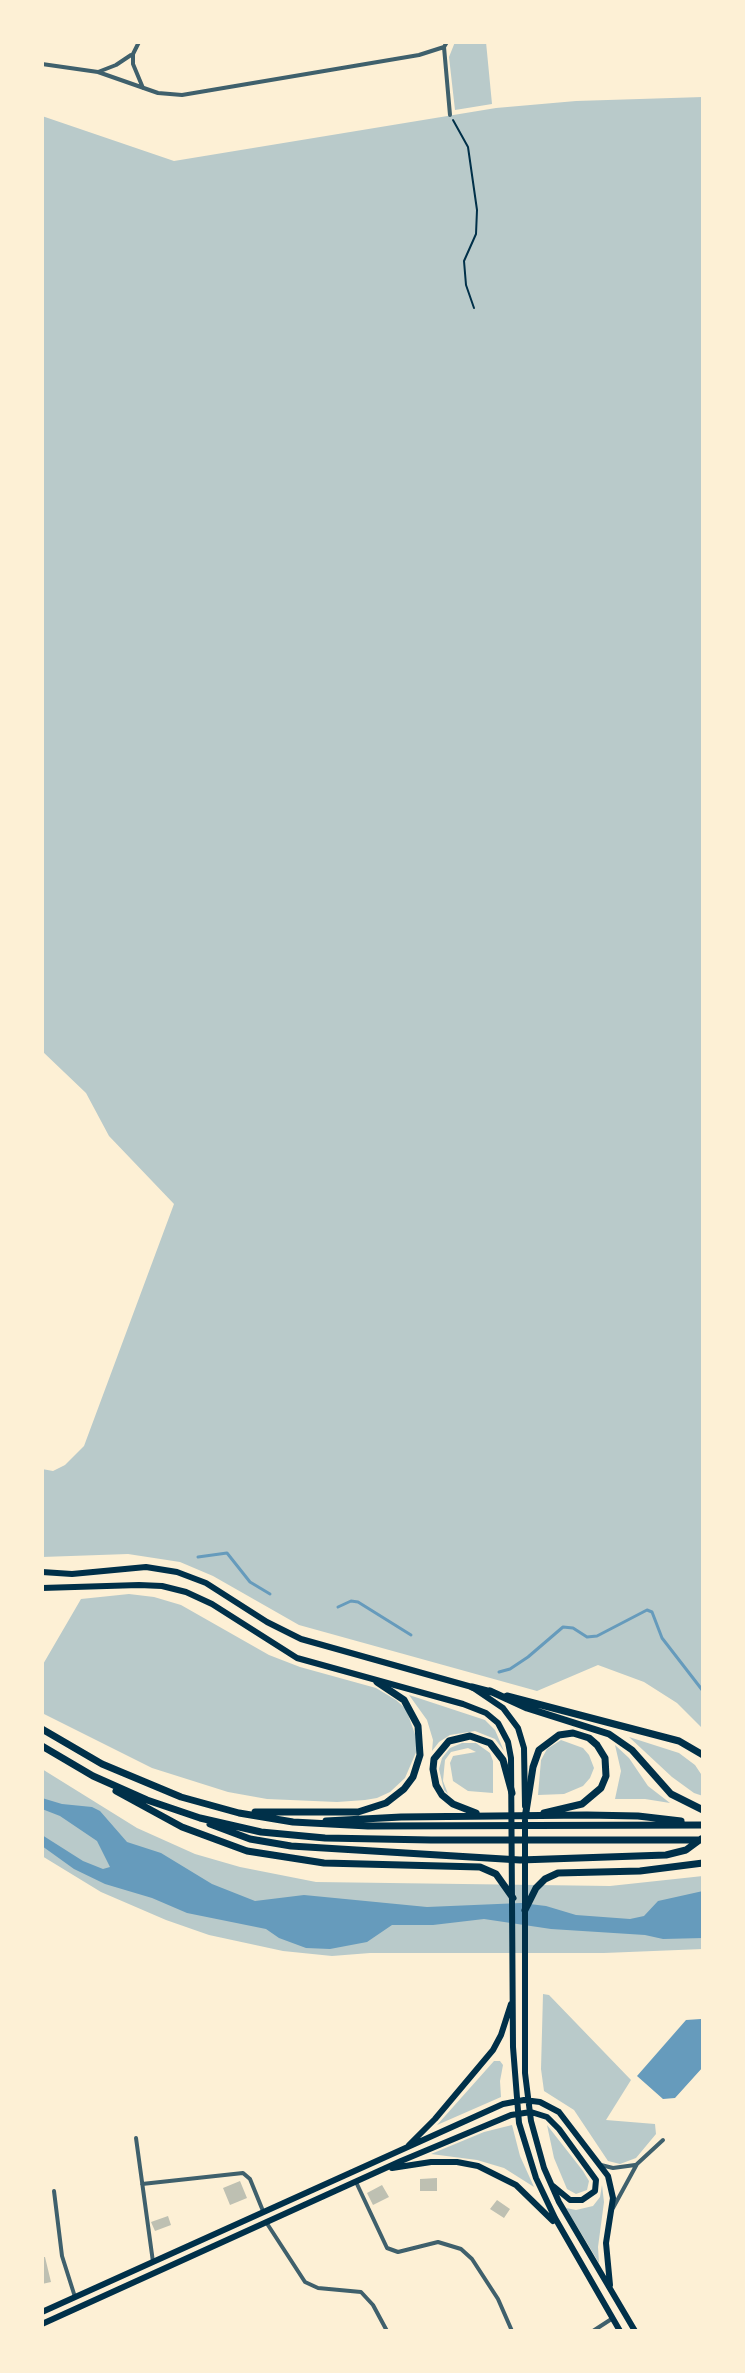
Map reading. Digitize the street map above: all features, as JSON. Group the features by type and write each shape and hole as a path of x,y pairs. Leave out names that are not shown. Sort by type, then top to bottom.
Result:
{"highway":[{"path":"239,1813 358,1812 377,1807 399,1794 416,1770 420,1733 416,1719 404,1700 377,1682"},
{"path":"472,1687 679,1741 703,1755"},
{"path":"490,1691 527,1708 609,1734 632,1750 671,1794 703,1810"},
{"path":"42,1729 129,1777 181,1797 239,1813 308,1823 368,1826 703,1824"},
{"path":"525,1819 534,1761 548,1741 559,1735 584,1735 597,1745 605,1758 604,1782 597,1793 582,1804 534,1816"},
{"path":"490,1816 461,1809 439,1790 433,1769 442,1747 459,1737 485,1740 500,1755 512,1797"},
{"path":"42,1746 170,1822 247,1851 316,1863 489,1869 500,1877 513,1898"},
{"path":"93,1776 242,1837 291,1846 520,1860 659,1856 680,1852 703,1839"},
{"path":"308,1823 389,1817 638,1816 703,1824"},
{"path":"200,1818 261,1832 325,1838 703,1839"},
{"path":"525,1910 536,1888 553,1874 660,1869 703,1863"}],"main road":[{"path":"42,1572 72,1574 146,1567 177,1572 206,1583 267,1622 301,1639 472,1687 503,1708 518,1728 524,1748 526,1802"},
{"path":"42,1588 139,1585 175,1589 212,1604 284,1652 314,1664 463,1704 486,1713 502,1728 510,1749 515,2089 519,2123 536,2178 565,2238 620,2331"},
{"path":"525,1819 526,2088 531,2121 550,2183 564,2212 635,2331"},
{"path":"405,2149 435,2119 493,2050 504,2027 513,1995"},
{"path":"42,2312 503,2104 532,2101 549,2105 559,2112 601,2165 612,2189 605,2255 611,2292"},
{"path":"42,2324 504,2117 531,2112 547,2117 593,2172 597,2184 592,2195 578,2201 567,2198 550,2183"},
{"path":"377,2172 431,2162 457,2162 488,2170 525,2192 565,2238"},
{"path":"148,2276 153,2262"}],"street":[{"path":"139,42 133,54 134,69 144,88"},
{"path":"42,64 98,72 168,95 182,95 419,55 446,45 450,115"},
{"path":"98,72 133,54"},
{"path":"136,2138 153,2262"},
{"path":"611,2214 637,2164 663,2140"},
{"path":"601,2165 613,2168 637,2164"},
{"path":"142,2184 243,2173 250,2179 264,2213"},
{"path":"356,2182 389,2250 398,2252 438,2242 461,2249 472,2259 498,2299 512,2331"},
{"path":"54,2191 62,2256 75,2297"},
{"path":"266,2222 305,2282 318,2288 361,2292 373,2305 387,2331"},
{"path":"593,2331 613,2318"}],"path":[{"path":"450,115 468,147 477,210 476,234 464,261 464,273 474,308"}],"shaded area":[{"path":"455,42 486,42 492,104 455,110 449,57"},
{"path":"703,97 703,1729 677,1703 644,1682 598,1665 537,1691 299,1625 213,1576 180,1562 128,1554 42,1557 42,1469 53,1471 65,1465 84,1446 174,1204 109,1136 86,1093 42,1051 42,116 174,161 496,108 576,101"},
{"path":"129,1594 181,1605 269,1655 376,1688 396,1700 406,1709 416,1737 417,1750 405,1778 390,1792 365,1800 267,1799 228,1792 152,1768 42,1713 42,1666 81,1599"},
{"path":"409,1695 485,1720 495,1730 504,1751 495,1739 475,1731 450,1735 432,1751 433,1740 427,1720"},
{"path":"629,1737 679,1753 695,1765 703,1777 703,1796 672,1777"},
{"path":"561,1740 583,1748 589,1755 594,1768 590,1778 583,1786 564,1794 538,1795 541,1760 547,1749"},
{"path":"462,1743 476,1743 490,1753 493,1793 468,1791 453,1781 450,1763 453,1756 476,1752 468,1748 451,1752 445,1760 443,1781 448,1794 444,1790 439,1769 442,1758 450,1748"},
{"path":"615,1745 629,1758 648,1786 670,1803 615,1799 621,1771"},
{"path":"42,1769 137,1828 195,1854 240,1867 316,1882 610,1886 703,1876 703,1949 332,1956 283,1951 209,1935 101,1892 42,1856"},
{"path":"543,1994 549,1995 631,2080 606,2120 655,2124 656,2134 636,2158 620,2164 608,2161 574,2110 544,2091 541,2069"},
{"path":"494,2061 500,2061 503,2065 501,2097 437,2125"},
{"path":"512,2125 520,2156 534,2187 504,2168 477,2160 431,2154 484,2132"},
{"path":"547,2125 583,2171 589,2181 587,2190 576,2194 567,2189 554,2158"},
{"path":"602,2185 604,2202 599,2263 566,2208 576,2210 593,2206 600,2197"}],"water":[{"path":"42,1798 92,1807 100,1811 127,1842 161,1853 212,1884 255,1901 304,1895 427,1907 521,1903 576,1915 630,1919 644,1916 658,1901 703,1891 703,1938 663,1939 551,1929 484,1919 433,1925 392,1925 367,1942 330,1949 306,1948 279,1938 266,1929 187,1913 152,1898 105,1884 74,1869 42,1846 42,1835 83,1861 103,1869 110,1867 97,1841 60,1816 42,1809"},
{"path":"701,2019 703,2067 675,2098 663,2099 637,2076 686,2020"}],"building":[{"path":"437,2178 437,2191 420,2191 420,2179"},
{"path":"240,2181 247,2198 230,2205 223,2188"},
{"path":"382,2185 389,2197 373,2205 367,2193"},
{"path":"497,2200 510,2209 504,2218 490,2209"},
{"path":"168,2216 171,2225 155,2231 151,2222"},
{"path":"42,2257 45,2257 51,2282 42,2284"}],"waterway":[{"path":"198,1557 227,1553 250,1582 270,1594"},
{"path":"338,1607 351,1601 358,1602 411,1635"},
{"path":"499,1672 528,1657 563,1627 573,1628 587,1637 597,1636 647,1610 652,1612 662,1638 703,1691"}]}
